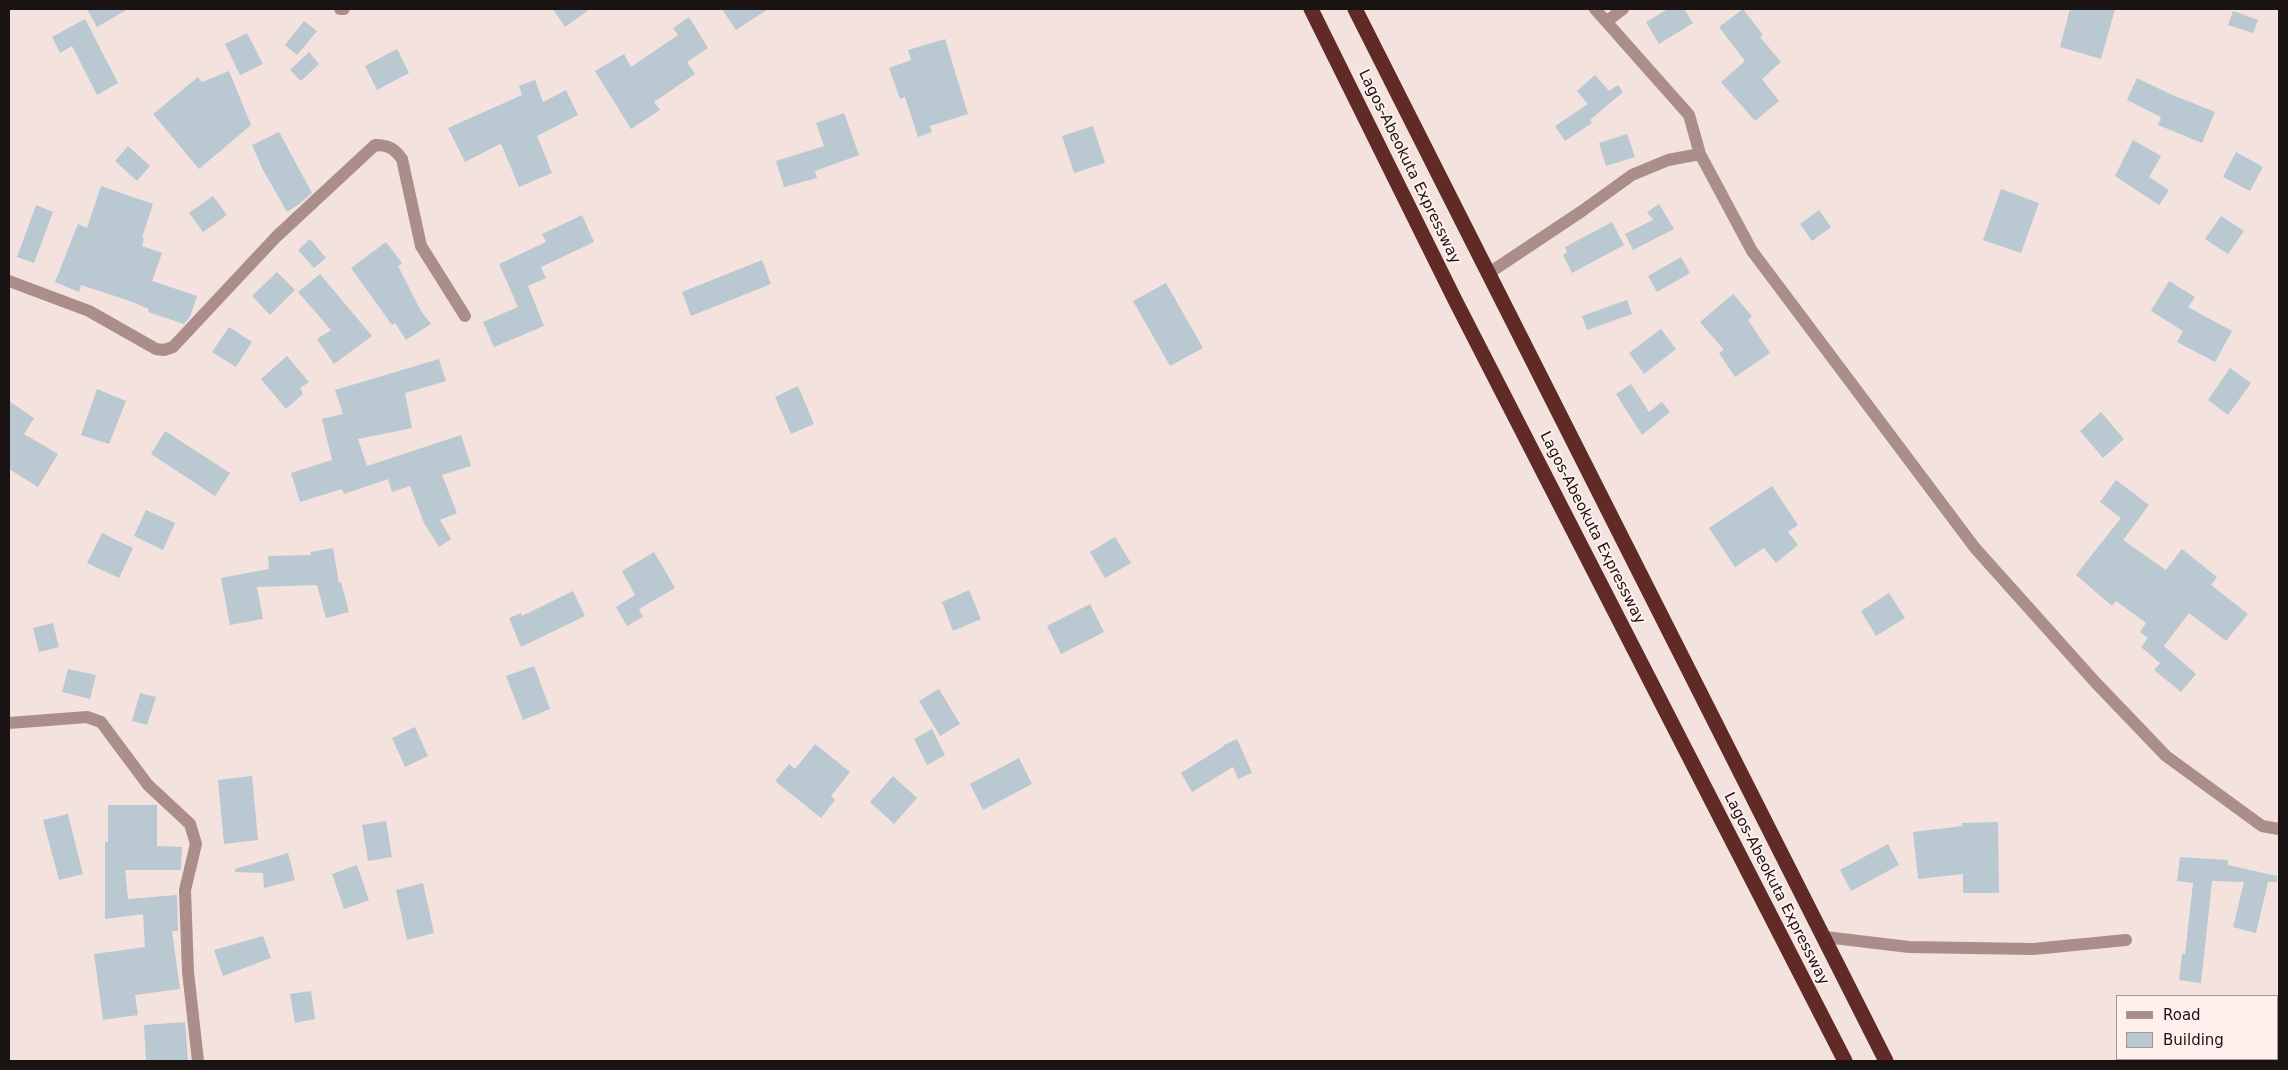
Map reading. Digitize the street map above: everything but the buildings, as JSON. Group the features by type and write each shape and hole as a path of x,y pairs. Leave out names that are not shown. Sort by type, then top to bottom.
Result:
{"highway":[{"name":"Lagos-Abeokuta Expressway","path":"1312,9 1455,300 1845,1061"},
{"name":"Lagos-Abeokuta Expressway","path":"1355,9 1886,1061"}],"street":[{"path":"1596,9 1689,115 1700,154 1752,251 1975,548 2096,683 2166,756 2262,826 2279,829"},
{"path":"1607,21 1624,9"},
{"path":"9,281 89,311 156,349 173,348 276,237 375,145 387,145 397,151 402,159 420,246 465,316"},
{"path":"1488,274 1582,212 1632,175 1668,160 1700,154"},
{"path":"9,723 87,717 101,722 148,784 190,824 196,844 185,890 185,899 188,972 198,1061"},
{"path":"1825,937 1909,947 2033,949 2126,940"}]}
